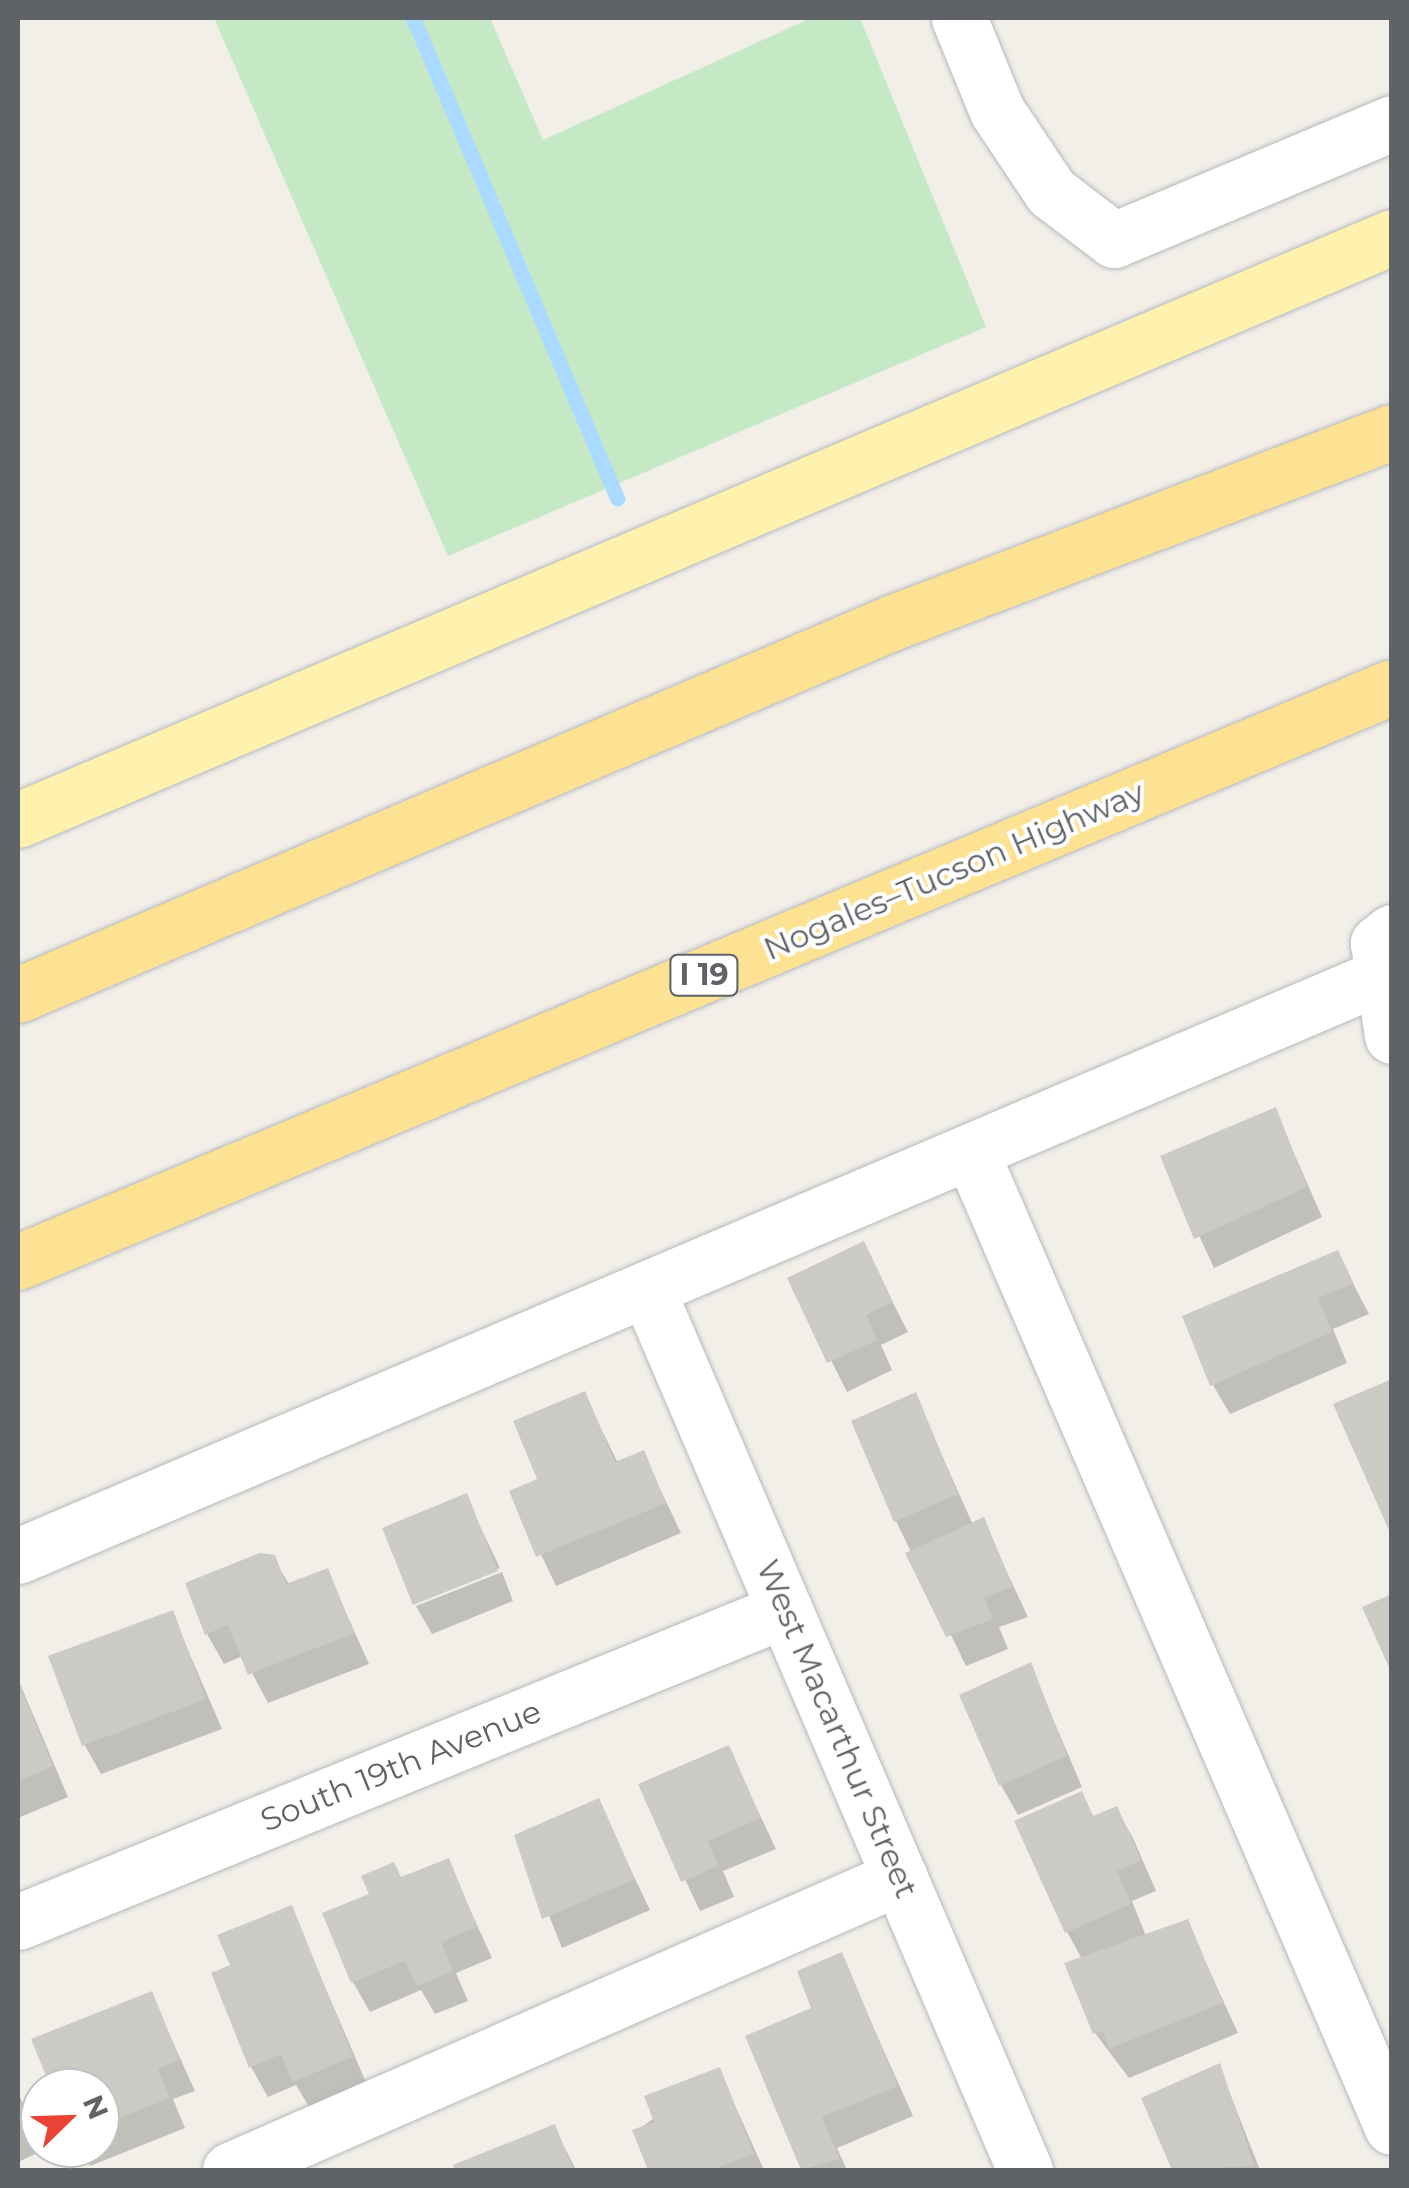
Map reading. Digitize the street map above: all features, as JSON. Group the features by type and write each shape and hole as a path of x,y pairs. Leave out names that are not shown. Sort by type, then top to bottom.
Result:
{"highway":[{"path":"18,994 891,623 1392,432"},
{"name":"Nogales–Tucson Highway","path":"18,1262 1392,687"}],"main road":[{"path":"18,820 1392,238"}],"street":[{"path":"959,18 997,111 1052,192 1114,240 1392,123"},
{"path":"18,1556 971,1152 1384,950 1392,1036"},
{"path":"971,1152 1392,2127"},
{"name":"West Macarthur Street","path":"648,1289 900,1877 1008,2165"},
{"name":"South 19th Avenue","path":"18,1922 785,1610"},
{"path":"230,2170 900,1877"}],"green space":[{"path":"214,18 490,18 543,140 811,18 860,18 986,327 448,556"}],"building":[{"path":"1276,1107 1307,1187 1194,1239 1160,1156"},
{"path":"864,1241 893,1302 866,1315 877,1340 827,1363 787,1278"},
{"path":"1338,1250 1354,1284 1318,1298 1332,1332 1210,1386 1182,1316"},
{"path":"1392,1379 1392,1537 1333,1404"},
{"path":"585,1391 615,1462 644,1450 666,1503 536,1557 509,1491 537,1479 513,1421"},
{"path":"916,1392 958,1494 894,1522 851,1421"},
{"path":"467,1493 498,1571 413,1605 382,1528"},
{"path":"984,1517 1013,1587 984,1597 993,1619 946,1637 905,1553"},
{"path":"260,1553 275,1555 286,1584 328,1568 354,1633 248,1675 228,1625 205,1635 185,1583"},
{"path":"1392,1594 1392,1674 1362,1607"},
{"path":"173,1610 206,1699 82,1746 48,1656"},
{"path":"1031,1662 1067,1756 999,1786 959,1695"},
{"path":"18,1681 53,1766 18,1781"},
{"path":"729,1745 761,1818 708,1841 718,1866 681,1882 638,1784"},
{"path":"1082,1791 1093,1816 1117,1806 1141,1860 1117,1871 1131,1904 1065,1933 1014,1821"},
{"path":"599,1798 635,1879 542,1919 514,1835"},
{"path":"449,1858 477,1927 441,1942 453,1971 416,1986 405,1961 351,1983 322,1913 369,1894 361,1876 394,1862 401,1877"},
{"path":"292,1905 353,2057 292,2082 281,2054 249,2068 211,1973 230,1965 217,1935"},
{"path":"1188,1919 1223,2003 1109,2049 1103,2031 1093,2034 1064,1963"},
{"path":"842,1952 898,2086 822,2117 840,2159 801,2170 745,2036 811,2008 797,1971"},
{"path":"152,1991 180,2060 158,2069 170,2098 120,2118 120,2068 43,2068 31,2039"},
{"path":"1220,2063 1254,2166 1172,2170 1141,2098"},
{"path":"720,2067 754,2154 710,2170 648,2170 632,2130 654,2122 644,2096"},
{"path":"555,2124 573,2170 455,2170 453,2165"}],"waterway":[{"path":"413,18 617,498"}]}
